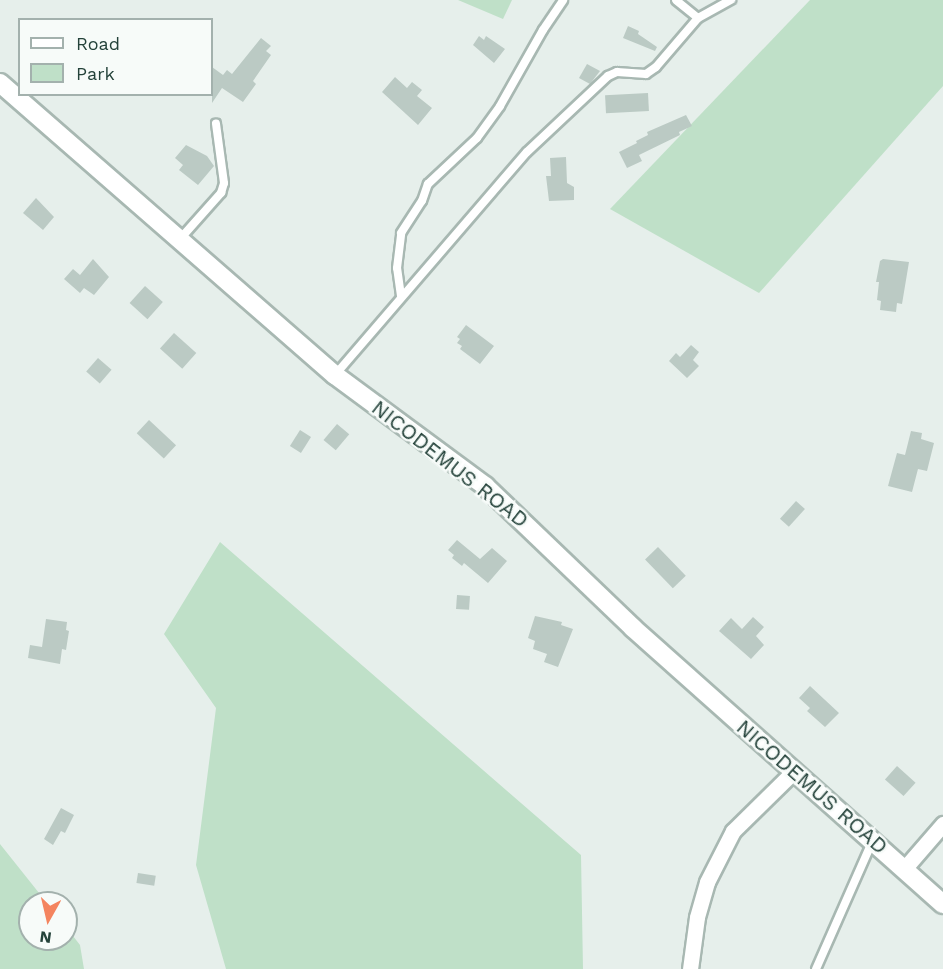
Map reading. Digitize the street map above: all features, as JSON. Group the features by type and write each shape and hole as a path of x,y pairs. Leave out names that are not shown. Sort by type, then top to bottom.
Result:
{"street":[{"name":"NICODEMUS ROAD","path":"0,83 335,375 485,486 633,628 943,904"},
{"path":"690,969 697,917 707,882 733,831 793,772"},
{"path":"904,869 943,824"}],"lane":[{"path":"401,296 397,268 401,233 422,201 428,184 477,138 500,106 543,30 563,0"},
{"path":"676,0 698,18"},
{"path":"335,375 527,152 608,76 617,72 646,74 656,67 698,18 731,0"},
{"path":"180,239 221,193 224,183 216,124"},
{"path":"816,969 873,841"}],"green space":[{"path":"458,0 512,0 503,19"},
{"path":"810,0 943,0 943,86 759,293 610,209"},
{"path":"220,542 581,855 583,969 226,969 196,865 216,708 164,634"},
{"path":"0,844 37,891 18,891 18,951 78,951 78,942 84,969 0,969"}],"building":[{"path":"628,26 639,31 638,34 657,47 655,51 623,38"},
{"path":"479,36 484,40 486,36 505,49 494,63 473,45"},
{"path":"261,38 271,46 266,51 271,55 253,81 256,84 243,102 222,88 212,103 213,68 223,75 227,70 232,74"},
{"path":"587,64 600,71 590,84 579,78"},
{"path":"395,77 407,88 412,82 422,90 417,96 432,108 418,125 382,92"},
{"path":"648,93 649,111 606,113 605,95"},
{"path":"686,115 692,126 679,132 680,135 639,155 642,161 627,168 619,152 637,143 636,141 648,135 647,132"},
{"path":"186,145 207,156 214,166 198,185 179,170 183,165 175,158"},
{"path":"566,157 567,183 574,187 574,200 549,201 546,176 551,176 550,158"},
{"path":"36,198 54,217 43,230 23,213"},
{"path":"93,259 109,277 94,295 84,288 80,293 64,279 73,269 80,275"},
{"path":"883,259 909,262 902,304 897,303 896,312 880,310 881,301 877,300 879,282 876,282 880,261"},
{"path":"145,286 163,302 147,319 130,303"},
{"path":"466,325 494,346 480,364 460,349 462,346 457,343 460,339 457,337"},
{"path":"174,333 196,353 182,369 160,349"},
{"path":"691,345 699,352 693,360 699,366 687,378 669,361 676,353 680,357"},
{"path":"98,358 112,370 100,383 86,372"},
{"path":"149,420 176,445 164,458 137,433"},
{"path":"337,424 349,434 336,450 324,440"},
{"path":"300,430 311,437 301,453 290,446"},
{"path":"911,431 922,433 921,439 934,443 927,471 918,469 912,492 888,486 897,453 905,455"},
{"path":"796,501 805,509 789,527 780,519"},
{"path":"457,540 480,559 492,548 507,561 488,583 464,563 462,566 452,558 454,555 448,550"},
{"path":"658,547 686,576 673,588 645,560"},
{"path":"457,595 470,596 469,610 456,609"},
{"path":"535,616 562,622 561,625 573,629 558,667 544,662 547,654 533,649 535,641 528,638"},
{"path":"753,617 764,627 756,636 764,645 751,659 719,631 731,618 742,629"},
{"path":"46,619 67,622 66,630 69,631 66,650 62,649 60,664 28,658 30,645 42,647"},
{"path":"810,686 839,713 825,727 807,711 810,708 799,698"},
{"path":"897,766 916,783 904,796 885,779"},
{"path":"61,808 74,815 65,833 61,831 53,845 44,839"},
{"path":"138,873 156,876 154,886 136,883"}]}
